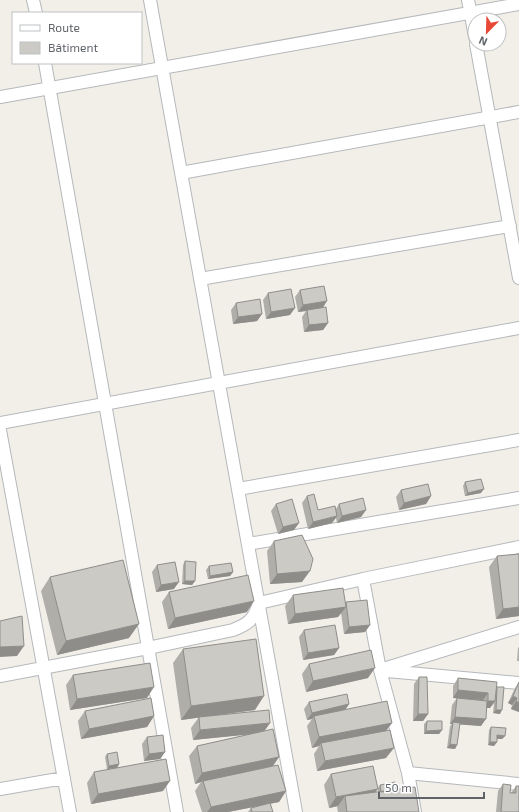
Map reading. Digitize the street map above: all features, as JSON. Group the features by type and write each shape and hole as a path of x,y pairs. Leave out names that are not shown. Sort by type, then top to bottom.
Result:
{"street":[{"path":"33,0 36,12"},
{"path":"150,0 296,812"},
{"path":"468,0 471,12 519,4"},
{"path":"0,97 467,13"},
{"path":"478,52 519,278"},
{"path":"45,64 177,812"},
{"path":"181,173 519,112"},
{"path":"200,279 510,226"},
{"path":"0,423 519,328"},
{"path":"0,430 70,812"},
{"path":"238,489 519,440"},
{"path":"248,544 519,498"},
{"path":"259,603 363,579 519,547"},
{"path":"363,579 380,670 408,773 415,812"},
{"path":"0,676 148,648 232,630 245,625 252,618 259,603"},
{"path":"380,670 519,627"},
{"path":"380,670 519,683"},
{"path":"408,773 519,784"},
{"path":"0,789 64,778"}],"building":[{"path":"324,286 327,301 303,305 300,290"},
{"path":"291,289 295,308 271,312 268,293"},
{"path":"260,299 262,314 238,317 236,303"},
{"path":"326,307 328,323 309,325 307,310"},
{"path":"481,479 484,489 468,493 465,482"},
{"path":"428,484 431,496 404,503 401,490"},
{"path":"314,494 318,510 335,506 337,516 313,522 307,496"},
{"path":"363,498 366,510 342,516 339,504"},
{"path":"292,499 299,523 283,527 276,504"},
{"path":"302,535 313,559 310,571 277,574 274,541"},
{"path":"519,554 519,607 503,609 497,556"},
{"path":"123,560 139,624 66,641 50,577"},
{"path":"185,561 196,562 195,581 185,581"},
{"path":"175,562 179,582 161,585 157,565"},
{"path":"231,563 233,572 210,576 209,566"},
{"path":"248,575 254,601 175,618 169,592"},
{"path":"343,588 346,607 295,614 293,595"},
{"path":"367,600 370,625 349,627 346,602"},
{"path":"22,616 24,646 0,647 0,621"},
{"path":"335,625 339,648 308,653 304,630"},
{"path":"256,639 264,696 191,706 183,649"},
{"path":"371,650 375,668 313,681 309,664"},
{"path":"150,663 154,687 77,699 73,675"},
{"path":"419,677 427,677 428,714 418,714"},
{"path":"458,678 497,682 495,701 488,701 488,693 458,690"},
{"path":"519,682 519,703 516,701 517,698 513,696"},
{"path":"497,687 504,687 502,710 496,710"},
{"path":"347,694 349,704 312,713 309,702"},
{"path":"151,698 154,716 89,729 85,711"},
{"path":"457,698 487,701 486,719 455,717"},
{"path":"387,701 392,723 319,737 314,716"},
{"path":"269,710 270,723 200,730 199,717"},
{"path":"427,721 442,721 442,730 426,731"},
{"path":"453,722 460,723 457,745 450,744"},
{"path":"491,727 506,728 505,736 497,735 497,742 490,742"},
{"path":"273,729 279,757 202,773 197,746"},
{"path":"390,730 394,748 325,761 321,743"},
{"path":"163,735 165,752 149,754 147,737"},
{"path":"117,752 119,764 109,766 107,754"},
{"path":"166,759 170,781 98,794 94,772"},
{"path":"278,765 286,791 211,807 203,781"},
{"path":"373,766 378,789 336,797 331,774"},
{"path":"395,782 396,790 381,792 380,785"},
{"path":"503,784 511,785 510,793 516,793 516,786 519,786 519,812 501,812"},
{"path":"415,787 419,812 347,812 345,796"},
{"path":"270,803 273,812 252,812 251,808"}]}
